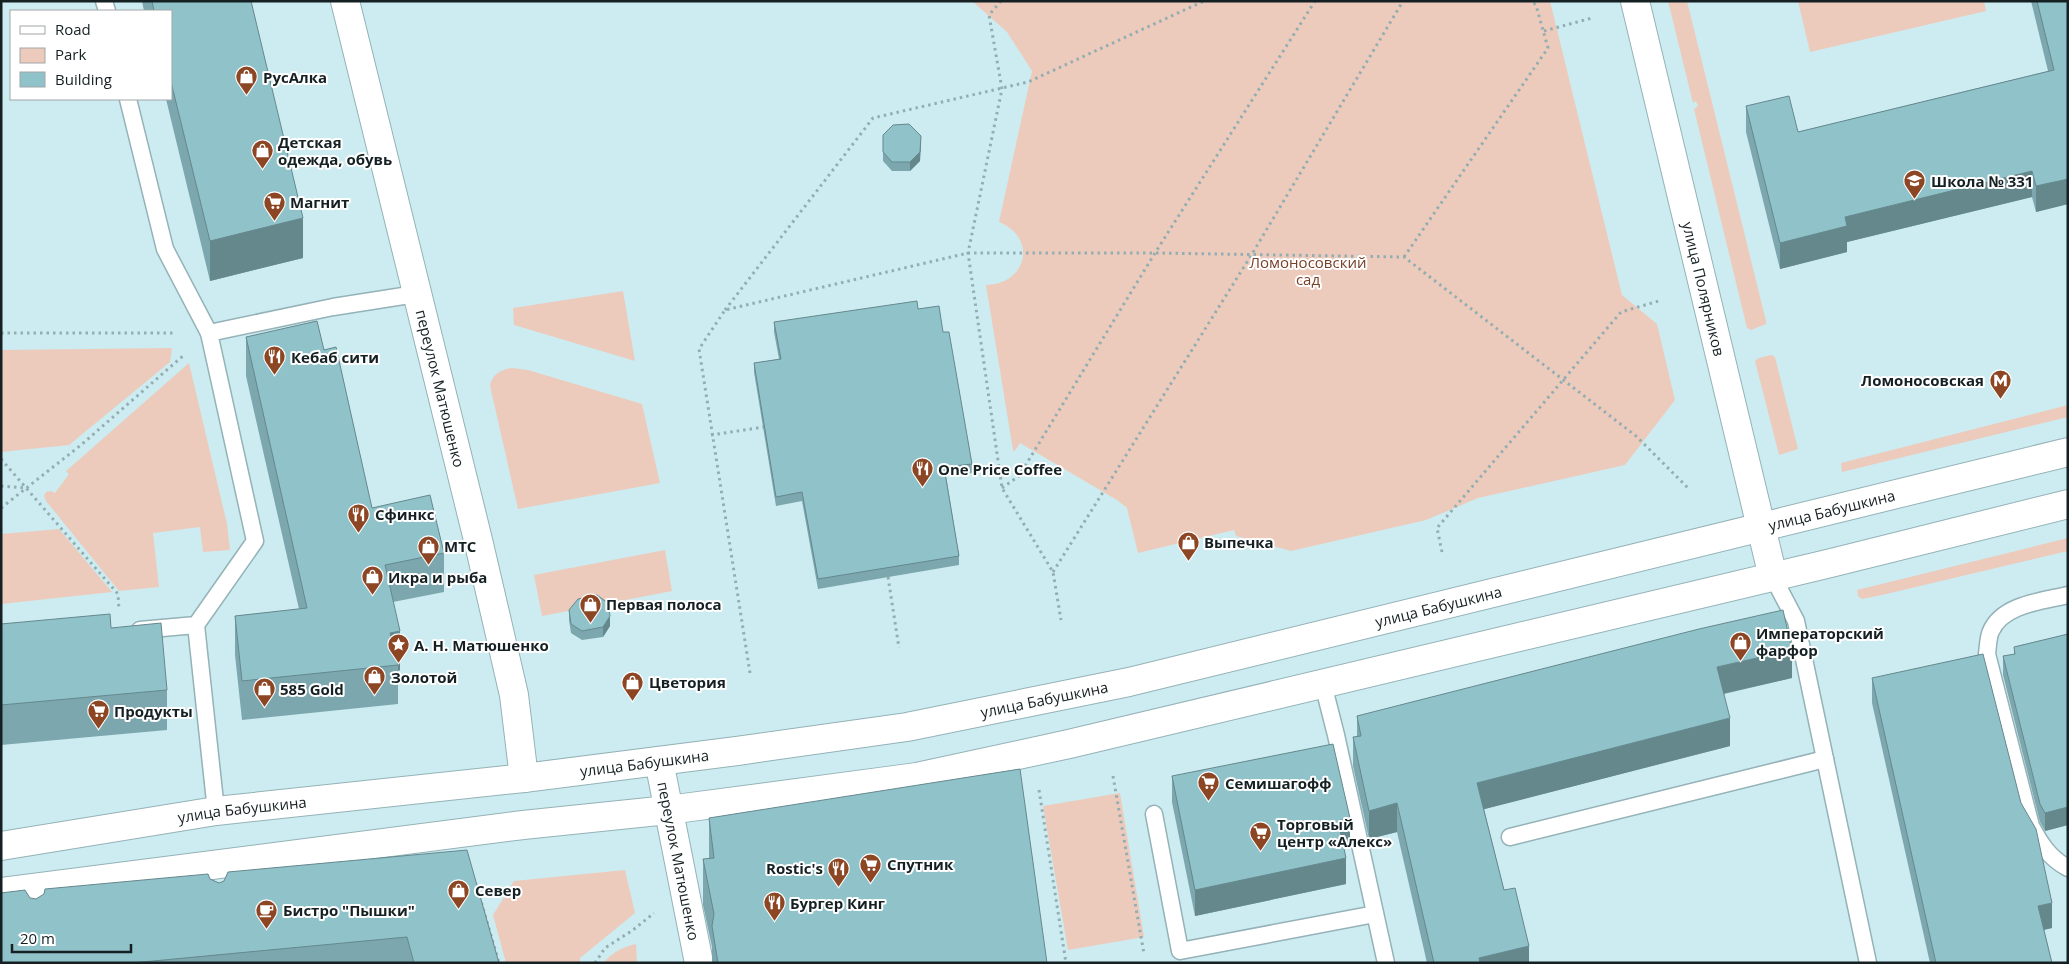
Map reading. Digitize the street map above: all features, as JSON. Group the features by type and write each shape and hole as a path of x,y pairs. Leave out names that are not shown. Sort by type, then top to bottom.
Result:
{"street":[{"name":"переулок Матюшенко","path":"345,1 479,544 514,695 524,778"},
{"name":"улица Полярников","path":"1635,1 1773,577"},
{"name":"улица Бабушкина","path":"1,846 216,811 658,762 907,727 1128,682 2068,452"},
{"path":"1,892 32,897 523,825 668,810 917,777 1069,744 1323,684 1773,577 2068,504"},
{"name":"переулок Матюшенко","path":"658,762 699,963"}],"lane":[{"path":"128,100 165,249 209,333 255,541 196,625 216,811"},
{"path":"209,333 333,307 416,294"},
{"path":"1773,577 1796,621 1868,963"},
{"path":"2068,595 2024,605 2003,616 1991,631 1987,654 2031,826 2044,849 2060,864 2068,868"},
{"path":"120,632 196,625"},
{"path":"1323,684 1386,963"},
{"path":"1510,836 1825,759"},
{"path":"1154,814 1180,950 1375,914"}],"path":[{"path":"1001,1 989,15 1002,89 968,253 1002,488 1053,572 1062,620"},
{"path":"750,673 711,435 699,349 725,310 873,118 1028,82 1204,1"},
{"path":"1002,488 1019,476 1155,253 1314,1"},
{"path":"1053,572 1252,254 1403,1"},
{"path":"1404,257 1548,48 1536,5 1531,1"},
{"path":"1544,31 1592,18"},
{"path":"725,310 968,253 1155,253 1404,257 1636,436 1689,489"},
{"path":"1442,552 1437,528 1621,312 1662,300"},
{"path":"1,333 209,333"},
{"path":"1,508 81,445 209,333"},
{"path":"711,435 764,426"},
{"path":"1,459 118,594 120,632"},
{"path":"1,486 27,488"},
{"path":"888,577 899,648"},
{"path":"1113,776 1144,954"},
{"path":"1039,790 1066,963"},
{"path":"475,880 499,963"},
{"path":"595,963 605,948 633,930 659,908"}],"green space":[{"name":"Ломоносовский сад","path":"972,1 1550,1 1622,295 1657,324 1675,400 1625,465 1478,498 1426,520 1291,551 1236,536 1234,530 1138,553 1127,508 1117,500 1020,443 1015,451 1013,450 986,285 1000,283 1011,277 1018,269 1022,259 1023,249 1019,238 1011,229 999,222 1032,71 1007,32"},
{"path":"1668,1 1687,1 1766,321 1766,324 1751,330 1747,328 1694,109 1698,106 1696,101 1693,103"},
{"path":"1798,1 1984,1 1986,11 1810,52"},
{"path":"623,291 635,361 514,325 513,308"},
{"path":"172,348 170,362 69,445 1,452 1,350"},
{"path":"1771,355 1775,357 1798,449 1779,455 1755,361"},
{"path":"189,363 227,524 230,550 203,552 200,527 153,533 159,587 119,591 46,501 44,496 46,492 51,491 55,493 69,474 66,471"},
{"path":"512,368 528,370 642,404 660,483 518,509 490,386 492,379 498,373"},
{"path":"2068,405 2068,417 1842,472 1841,463"},
{"path":"59,529 112,592 1,604 1,534"},
{"path":"2068,538 2068,551 1882,595 1862,599 1858,596 1857,590"},
{"path":"665,550 672,591 542,616 534,575"},
{"path":"1120,793 1144,937 1068,950 1043,806"},
{"path":"625,870 635,913 580,958 580,963 506,963 493,915 514,881"},
{"path":"636,944 637,963 603,963 618,950"}],"building":[{"path":"152,1 251,1 303,218 210,241 172,86 172,10 154,10"},
{"path":"2037,1 2068,1 2068,179 2036,186 2032,171 1845,217 1847,226 1780,243 1746,106 1789,96 1798,132 2054,70"},
{"path":"909,124 921,136 920,152 910,162 892,162 883,152 883,135 893,125"},
{"path":"917,301 918,309 939,306 943,332 949,332 972,464 944,467 959,556 818,579 802,492 776,497 754,363 781,359 774,322"},
{"path":"317,321 324,350 336,347 372,508 430,495 444,553 385,565 400,631 390,633 398,665 242,681 235,616 307,608 246,337"},
{"name":"Первая полоса","path":"597,595 608,603 610,616 603,627 582,631 571,624 569,610 578,599"},
{"path":"1783,610 1792,650 1717,667 1730,718 1477,783 1504,890 1515,888 1529,946 1479,958 1480,963 1434,963 1397,803 1369,811 1353,737 1361,736 1357,716 1699,629"},
{"path":"110,614 111,628 161,623 167,690 1,705 1,624"},
{"path":"2068,634 2068,807 2045,813 2040,804 2003,656 2015,654 2014,647"},
{"path":"1983,654 2021,803 2036,829 2052,903 2038,906 2052,963 1936,963 1872,678"},
{"name":"Торговый центр «Алекс»","path":"1333,744 1350,818 1338,821 1346,858 1195,890 1172,776"},
{"name":"Спутник","path":"1020,769 1047,963 718,963 712,926 714,914 703,859 714,858 709,818"},
{"path":"467,850 499,963 414,963 407,937 132,963 1,963 1,893 25,890 30,898 36,899 44,894 45,889 208,874 210,879 219,883 224,881 228,872"}],"place":[{"name":"РусАлка","path":"247,96"},
{"name":"Детская одежда, обувь","path":"262,170"},
{"name":"Школа № 331","path":"1915,200"},
{"name":"Магнит","path":"274,221"},
{"name":"Кебаб сити","path":"275,376"},
{"name":"Ломоносовская","path":"2000,399"},
{"name":"One Price Coffee","path":"922,488"},
{"name":"Сфинкс","path":"359,533"},
{"name":"Выпечка","path":"1188,561"},
{"name":"МТС","path":"428,565"},
{"name":"Икра и рыба","path":"372,596"},
{"name":"Первая полоса","path":"590,623"},
{"name":"Императорский фарфор","path":"1740,661"},
{"name":"А. Н. Матюшенко","path":"398,664"},
{"name":"Золотой","path":"375,696"},
{"name":"Цветория","path":"633,701"},
{"name":"585 Gold","path":"264,708"},
{"name":"Продукты","path":"98,730"},
{"name":"Семишагофф","path":"1209,802"},
{"name":"Торговый центр «Алекс»","path":"1261,852"},
{"name":"Спутник","path":"871,883"},
{"name":"Rostic's","path":"839,887"},
{"name":"Север","path":"459,909"},
{"name":"Бургер Кинг","path":"774,922"},
{"name":"Бистро \"Пышки\"","path":"267,929"}]}
